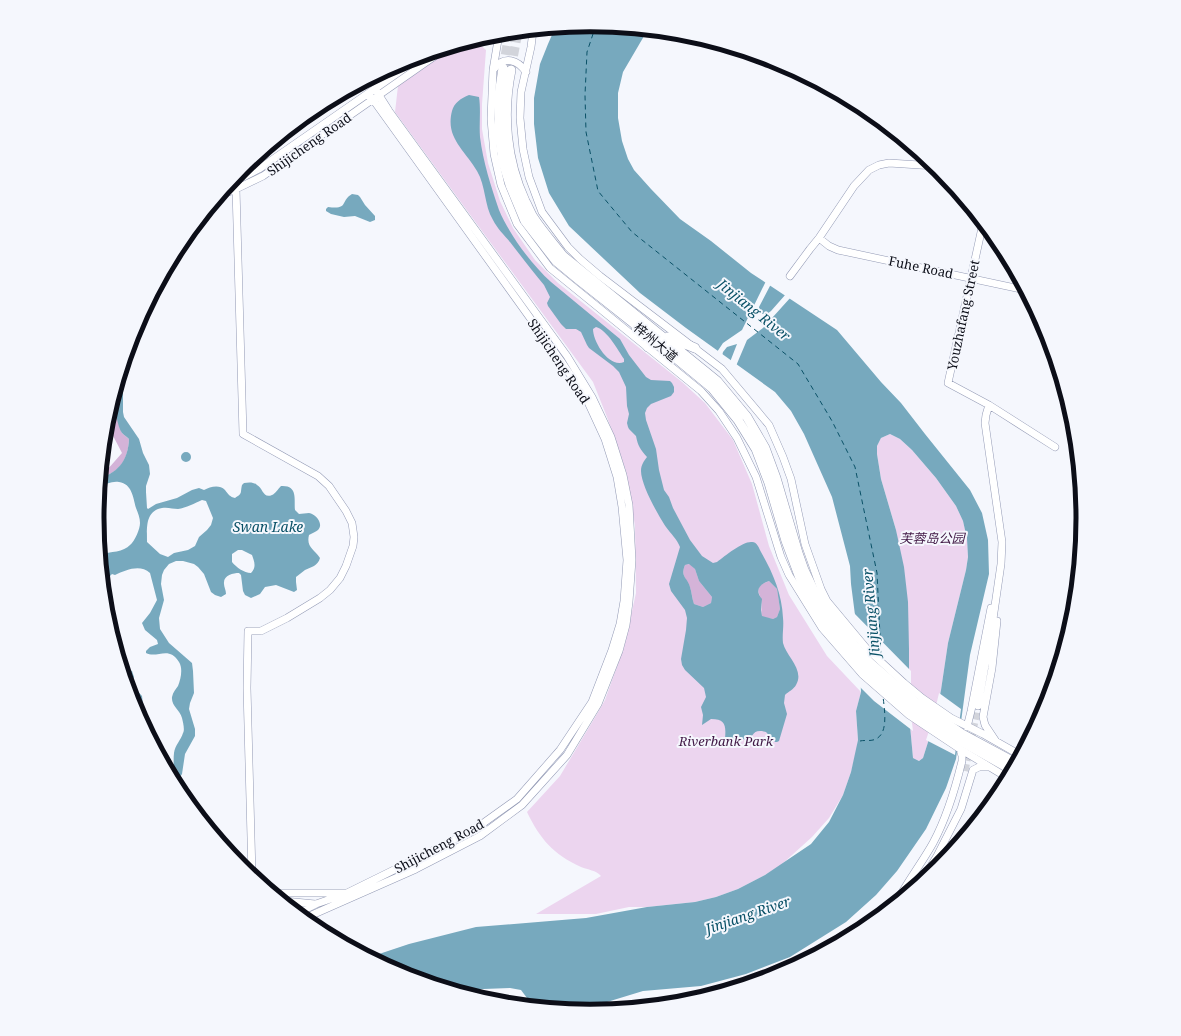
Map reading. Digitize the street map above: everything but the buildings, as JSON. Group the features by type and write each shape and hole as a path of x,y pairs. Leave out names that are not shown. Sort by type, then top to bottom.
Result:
{"highway":[{"name":"梓州大道","path":"507,69 506,130 512,165 519,189 532,217 563,256 717,381 747,417 765,448 776,478 804,570 830,622 809,597 801,581 786,541 769,483 756,449 738,420 712,388 556,261 525,221 510,185 503,162 499,133 499,95 507,69"},
{"path":"632,322 648,347"},
{"path":"660,334 695,348"},
{"path":"830,622 870,663 900,690 962,738 1007,767"},
{"path":"962,738 1011,761"}],"main road":[{"path":"532,35 521,92 520,118 523,149 529,177 542,212 568,247 580,260 722,369 769,425 791,478 806,544 813,589"},
{"path":"498,41 493,70 491,120 494,154 501,185 517,224 550,268 701,391 719,411 737,438 756,477 781,557 789,575 830,622 854,665 879,690 909,715 962,738 998,743 1016,753"},
{"path":"493,70 498,63 508,60 517,62 526,72"},
{"path":"374,94 426,61"},
{"path":"374,94 406,69"},
{"name":"Shijicheng Road","path":"245,176 259,169 374,94"},
{"name":"Shijicheng Road","path":"232,191 263,176 374,94"},
{"name":"Shijicheng Road","path":"282,893 347,893 412,862 475,829 517,799 560,750 592,702 612,650 620,624 624,601 627,560 622,507 617,477 605,439 587,400 374,94"},
{"name":"Shijicheng Road","path":"311,915 416,869 480,836 522,805 567,755 598,704 619,651 630,602 632,560 629,505 623,475 611,436 592,397 567,356 389,111 374,94"},
{"path":"790,276 819,238 854,186 869,170 879,165 889,163 924,165"},
{"path":"236,189 243,434 318,476 329,486 346,511 352,523 354,537 354,546 346,566 340,578 330,590 320,598 287,618 261,631 248,631 252,866"},
{"name":"Youzhafang Street","path":"982,230 948,383 989,405"},
{"name":"Fuhe Road","path":"819,238 829,246 838,250 1018,288"},
{"path":"909,884 930,854 944,828 961,786 963,769 962,738 978,707 1001,564 1002,542 985,423 989,405 1055,447"},
{"path":"806,544 821,589 827,600 830,622"},
{"path":"978,707 983,716 985,725 998,743"},
{"path":"962,738 990,767 1003,775"},
{"path":"963,769 963,765 968,764 973,770"},
{"path":"932,863 961,809 973,770 979,766 990,767"},
{"path":"304,910 347,893"},
{"path":"292,902 329,907"}],"green space":[{"name":"Riverbank Park","path":"480,45 486,50 482,104 482,129 488,163 500,201 513,228 535,260 558,283 682,382 705,403 733,440 752,484 769,546 789,595 827,656 861,692 856,711 858,740 857,749 843,795 829,818 812,837 781,865 738,889 716,897 695,902 647,907 629,907 596,914 536,914 601,876 594,871 571,862 548,845 542,838 527,812 560,776 605,700 624,647 636,593 635,526 626,471 593,382 395,112 398,86 435,60 446,55"},
{"name":"芙蓉岛公园","path":"890,434 900,439 912,450 936,478 956,506 963,521 967,539 968,557 966,570 948,643 935,720 923,758 919,761 913,758 909,715 909,649 896,530 881,479 877,454 877,446 881,438"}],"shaded area":[{"path":"116,414 122,433 129,439 127,453 118,468 107,475 108,469 122,453 112,434"},
{"path":"690,564 695,569 699,581 712,597 711,603 703,607 694,604 690,587 684,575 683,571 685,565"},
{"path":"769,581 777,589 780,609 777,617 773,619 762,617 762,604 758,591 760,586"}],"water":[{"name":"Jinjiang River","path":"590,32 645,35 623,72 618,93 618,118 622,141 628,159 634,170 680,219 711,241 751,273 837,330 901,403 970,490 982,513 988,540 989,574 970,655 956,759 946,788 926,829 897,871 876,895 846,922 790,957 746,974 701,986 643,991 607,1002 572,1003 546,1002 527,998 521,990 510,988 474,989 434,978 377,955 409,944 476,927 586,918 647,907 695,902 716,897 738,889 765,875 811,844 829,822 843,795 851,772 858,740 856,711 861,692 859,646 850,566 832,497 804,434 791,411 775,392 640,293 569,226 549,193 538,158 534,124 534,98 540,64 553,34 559,33","holes":["890,434 900,439 912,450 936,478 956,506 963,521 967,539 968,557 948,643 935,720 923,758 919,761 913,758 909,715 908,602 904,567 896,530 881,479 877,446 881,438"]},
{"path":"469,95 479,97 480,137 488,174 503,219 521,248 543,275 620,339 629,355 646,377 651,380 670,381 674,387 674,392 671,396 651,404 645,413 656,449 664,490 669,497 673,508 690,540 702,556 713,563 717,562 743,544 753,542 759,547 769,568 779,592 781,601 783,643 797,669 798,674 796,685 785,695 784,703 787,714 779,741 777,742 775,742 766,732 761,731 755,732 749,738 735,738 727,741 725,739 724,724 720,720 711,719 702,725 703,715 701,707 706,697 704,688 685,670 682,665 681,659 687,618 685,610 671,591 669,584 680,547 650,500 644,484 641,469 647,457 640,447 636,436 628,427 627,423 629,414 626,387 619,372 589,348 581,332 576,329 566,329 561,324 548,306 547,303 550,297 544,285 493,220 488,208 480,177 457,143 451,129 452,111 454,106 458,101","holes":["596,327 604,332 612,341 624,359 624,362 618,363 613,361 603,353 594,334 593,329","689,564 695,569 699,581 712,597 711,603 703,607 694,604 689,584 683,572 685,565","769,581 777,589 780,609 777,617 773,619 762,616 762,599 758,593 758,590"]},
{"path":"352,194 360,197 375,216 375,220 370,222 355,216 344,217 331,214 326,211 328,207 335,208 342,206 346,199"},
{"name":"Swan Lake","path":"122,387 124,417 139,439 143,453 149,465 150,474 146,486 148,509 156,504 177,498 199,488 204,490 212,487 220,487 223,488 230,496 235,498 241,493 242,485 244,483 251,482 259,486 263,493 267,496 275,493 281,486 290,488 293,490 295,497 295,510 299,514 312,514 320,522 320,528 309,535 308,539 311,548 320,558 319,561 316,565 305,570 296,577 297,590 294,592 276,585 265,587 260,594 251,598 245,595 241,575 237,573 231,574 225,578 224,584 226,594 221,597 211,592 204,574 194,564 176,561 169,564 164,570 161,584 164,600 159,618 160,629 169,643 192,663 193,671 194,693 189,709 195,729 195,736 185,754 182,774 180,777 173,766 175,750 184,732 184,728 181,715 173,703 172,697 179,683 181,667 179,662 171,654 163,653 154,655 146,653 150,647 158,644 157,640 145,630 142,623 150,613 157,600 150,573 146,570 137,568 115,575 112,574 109,577 106,553 121,550 132,543 140,523 133,495 127,485 119,482 106,484 107,475 118,468 127,453 129,439 120,430 116,415","holes":["202,500 206,501 213,518 211,525 199,537 195,546 188,550 174,553 168,557 160,554 147,542 148,521 152,513 156,510 162,508 178,509","238,550 242,550 252,555 254,566 251,573 240,569 232,562 232,554"]},
{"path":"184,452 188,452 191,457 188,462 184,462 181,459 181,455"},
{"path":"129,670 132,671 134,677 132,680 130,674"},
{"path":"135,689 142,696 144,709"}],"pier":[{"path":"766,281 771,284 759,307 760,313 767,314 786,294 791,297 763,328 747,340 736,366 730,362 737,344 727,347 722,356 717,352 723,343 742,330"},
{"path":"853,612 911,671 911,715 913,731 874,701 858,685 857,646"},
{"path":"939,693 961,709 955,755 926,740"}],"ferry route":[{"path":"594,32 587,52 585,95 586,132 598,191 632,232 798,364 832,421 855,467 877,573 881,657"},
{"path":"860,741 873,740 882,733 885,721 883,696"}],"tunnel":[{"path":"511,69 517,38"},
{"path":"503,68 508,39"},
{"path":"965,771 978,706"}]}
